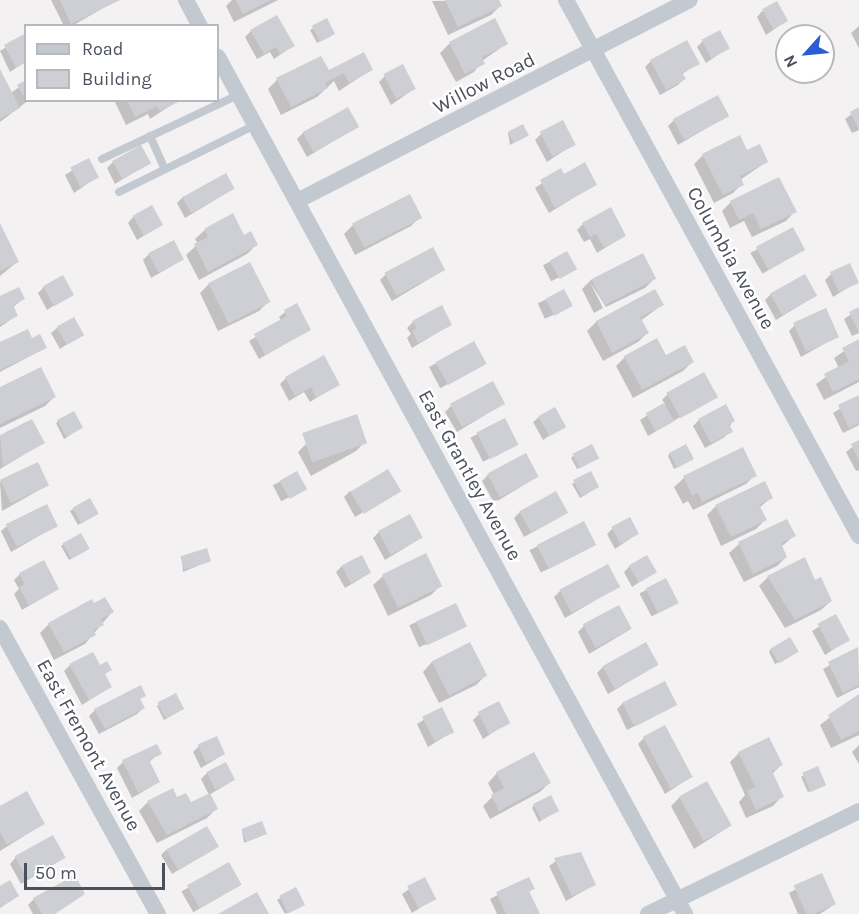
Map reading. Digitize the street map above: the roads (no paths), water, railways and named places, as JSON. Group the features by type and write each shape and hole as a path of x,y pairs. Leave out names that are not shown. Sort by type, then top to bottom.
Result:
{"street":[{"path":"186,0 199,24"},
{"name":"Columbia Avenue","path":"567,0 859,536"},
{"name":"Willow Road","path":"297,201 689,0"},
{"name":"East Grantley Avenue","path":"219,59 681,907"},
{"name":"East Fremont Avenue","path":"0,628 158,914"},
{"path":"648,914 681,907 859,811"}],"lane":[{"path":"102,159 238,95"},
{"path":"119,192 255,125"},
{"path":"150,136 165,169"}]}
